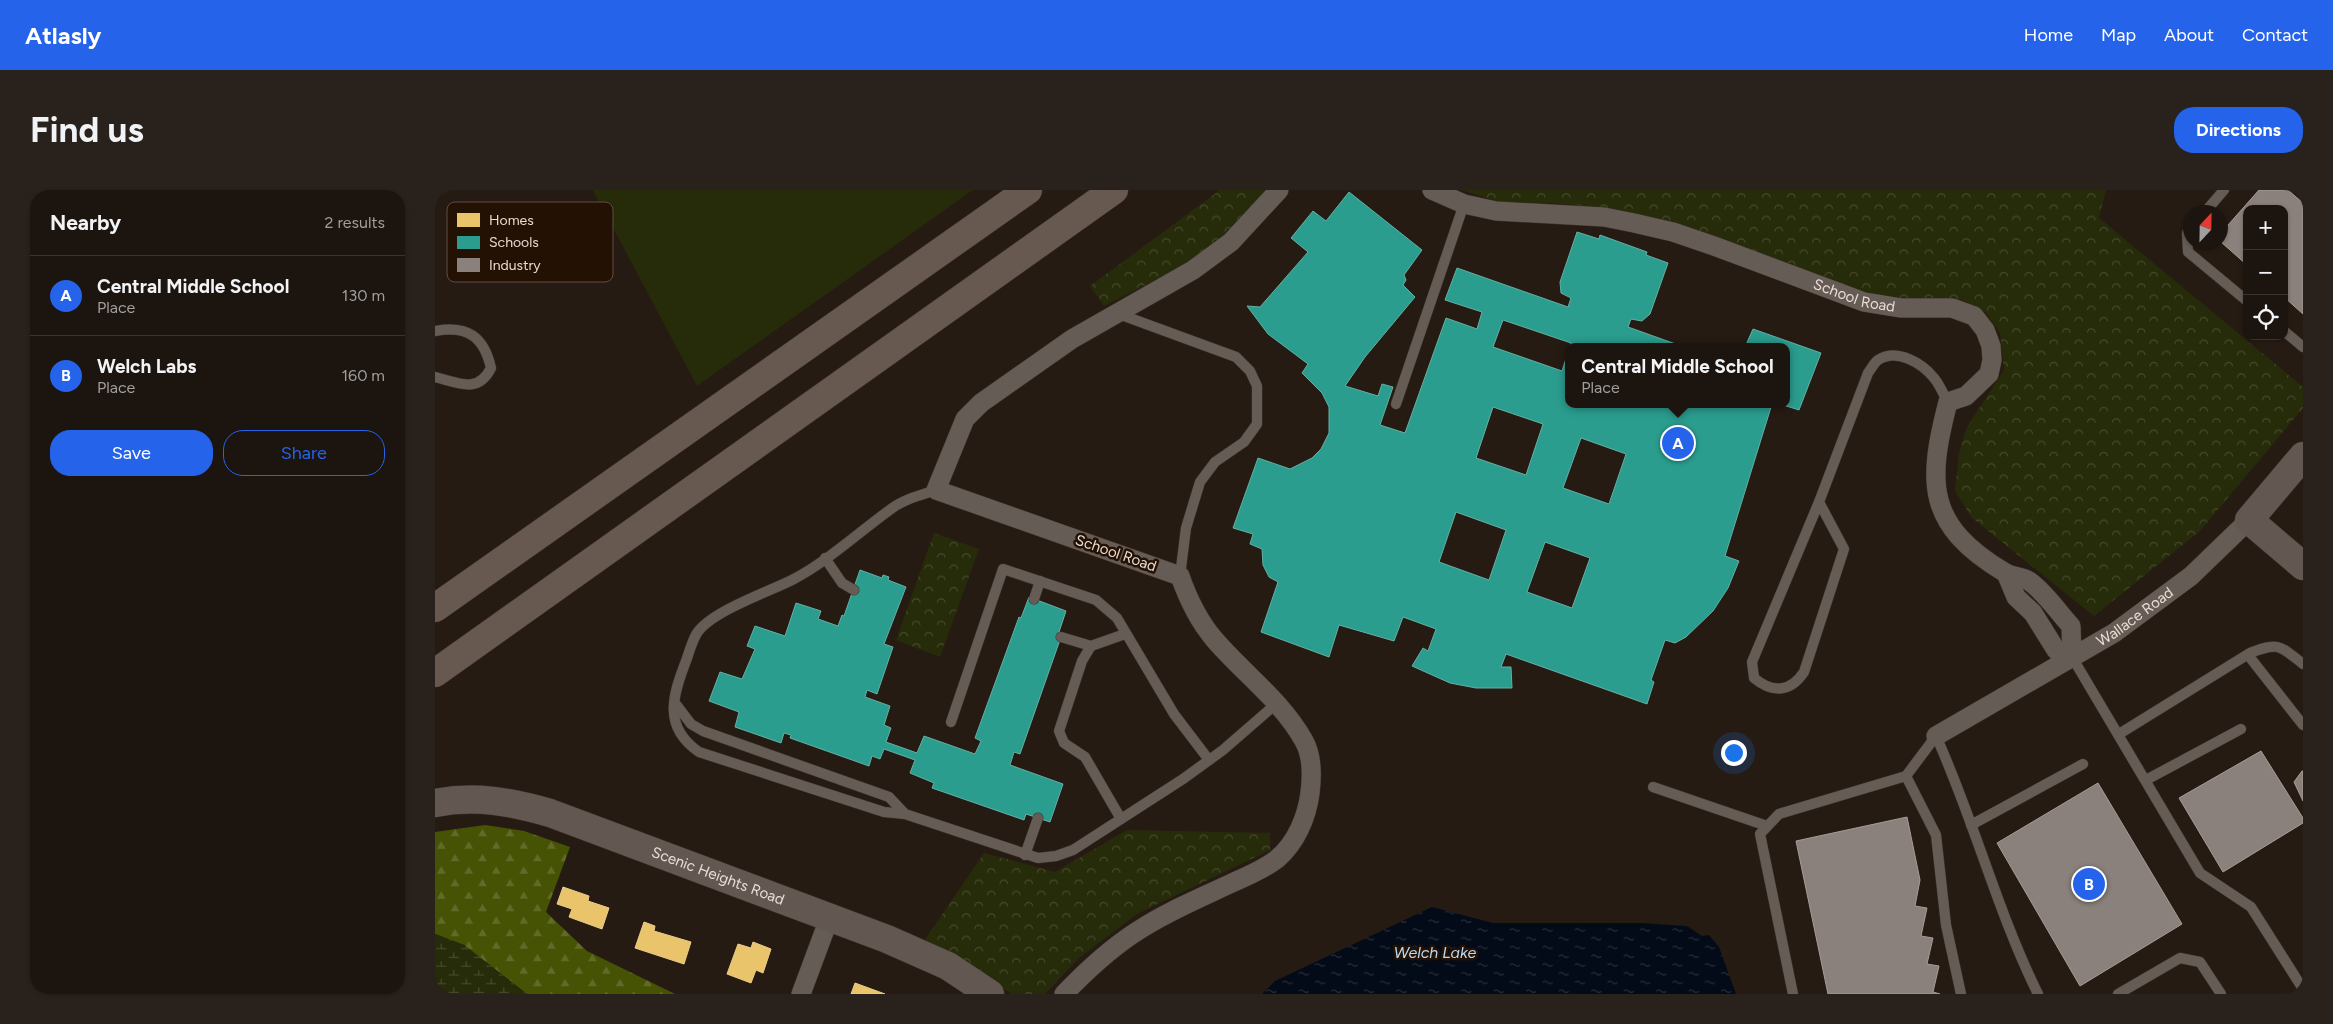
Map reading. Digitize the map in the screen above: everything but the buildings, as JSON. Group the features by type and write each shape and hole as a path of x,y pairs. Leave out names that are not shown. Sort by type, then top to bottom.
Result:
{"highway":[{"path":"435,608 1028,190"},
{"path":"438,671 1114,190"}],"street":[{"path":"936,490 965,419 970,414 1022,372 1115,313 1193,270 1231,242 1279,190"},
{"name":"School Road","path":"1432,190 1464,204 1496,211 1595,216 1635,223 1673,232 1714,246 1864,302 1901,308 1952,308 1974,316 1985,330 1991,346 1992,360 1989,374 1966,396 1948,402"},
{"path":"1948,402 1938,438 1936,496 1946,521 1973,551 2005,573 2029,581 2071,626 2072,657 2056,650 2033,613 2017,597 2005,573"},
{"name":"Wallace Road","path":"1936,736 2114,633 2160,600 2191,576 2249,520 2303,456"},
{"name":"School Road","path":"936,490 1180,576"},
{"path":"2249,520 2303,566"},
{"path":"1064,994 1094,965 1138,930 1165,915 1258,871 1277,859 1291,843 1304,821 1312,777 1305,742 1276,704 1213,638 1196,613 1180,576"},
{"name":"Scenic Heights Road","path":"435,803 455,799 515,802 551,813 830,916 948,966 990,994"},
{"path":"801,994 830,916"}],"lane":[{"path":"2211,205 2224,190"},
{"path":"1396,404 1464,204"},
{"path":"2188,250 2243,298"},
{"path":"1115,313 1236,357 1250,371 1257,386 1257,424 1244,442 1215,462 1200,482 1186,528 1180,576"},
{"path":"435,331 445,329 460,331 478,338 487,351 491,368 485,380 475,385 435,377"},
{"path":"2288,334 2303,346"},
{"path":"1819,502 1844,549 1804,672 1798,681 1788,687 1765,687 1754,678 1752,662 1819,502 1869,373 1878,360 1892,356 1911,359 1927,369 1948,402"},
{"path":"936,490 891,508 870,526 795,579 734,607 697,633 676,685 674,702 676,725 684,742 699,752 885,812 905,814 1037,858 1056,856 1073,850 1209,760 1276,704"},
{"path":"825,558 842,583 854,590"},
{"path":"951,722 1003,569 1095,600 1104,605 1117,618 1174,714 1209,760"},
{"path":"1034,599 1040,581"},
{"path":"1061,637 1091,646 1125,634"},
{"path":"2119,734 2248,655 2271,645 2282,648 2303,664"},
{"path":"1091,646 1082,660 1059,731 1064,743 1085,757 1121,819"},
{"path":"2248,655 2303,725"},
{"path":"2072,657 2200,873 2251,907 2303,989"},
{"path":"674,702 691,724 703,731 889,797 905,814"},
{"path":"2146,780 2241,729"},
{"path":"1793,994 1760,834 1779,814 1907,776 1936,736 1957,782 2020,958 2038,994"},
{"path":"1971,825 2083,764"},
{"path":"1907,776 1936,835 1946,925 1961,994"},
{"path":"1653,786 1767,826"},
{"path":"1025,854 1038,818"},
{"path":"2118,994 2180,958 2200,962 2221,994"}],"green space":[{"path":"593,190 973,190 697,386 613,228 613,202 599,202"},
{"path":"1220,190 1266,190 1236,223 1203,251 1171,271 1104,306 1090,286"},
{"path":"1461,190 2106,190 2099,218 2243,337 2243,340 2246,340 2303,387 2303,408 2200,531 2094,616 1972,518 1955,491 1959,453 1967,427 2004,370 2000,333 1986,313 1962,300 1898,298 1869,294 1672,221 1607,208 1550,203 1510,205"},
{"path":"934,533 979,549 940,657 896,640"},
{"path":"485,825 524,831 570,847 546,912 587,951 675,994 527,994 464,945 435,934 435,832"},
{"path":"1127,830 1270,833 1270,850 1137,914 1079,958 1045,994 1012,994 924,941 984,853 1055,872"},
{"path":"435,934 464,945 527,994 435,994"}],"water":[{"name":"Welch Lake","path":"1432,907 1493,923 1642,923 1687,926 1702,936 1709,935 1719,947 1736,994 1262,994 1275,981"}],"place":[{"name":"Central Middle School","path":"1678,443"},
{"name":"Welch Labs","path":"2089,884"}]}
